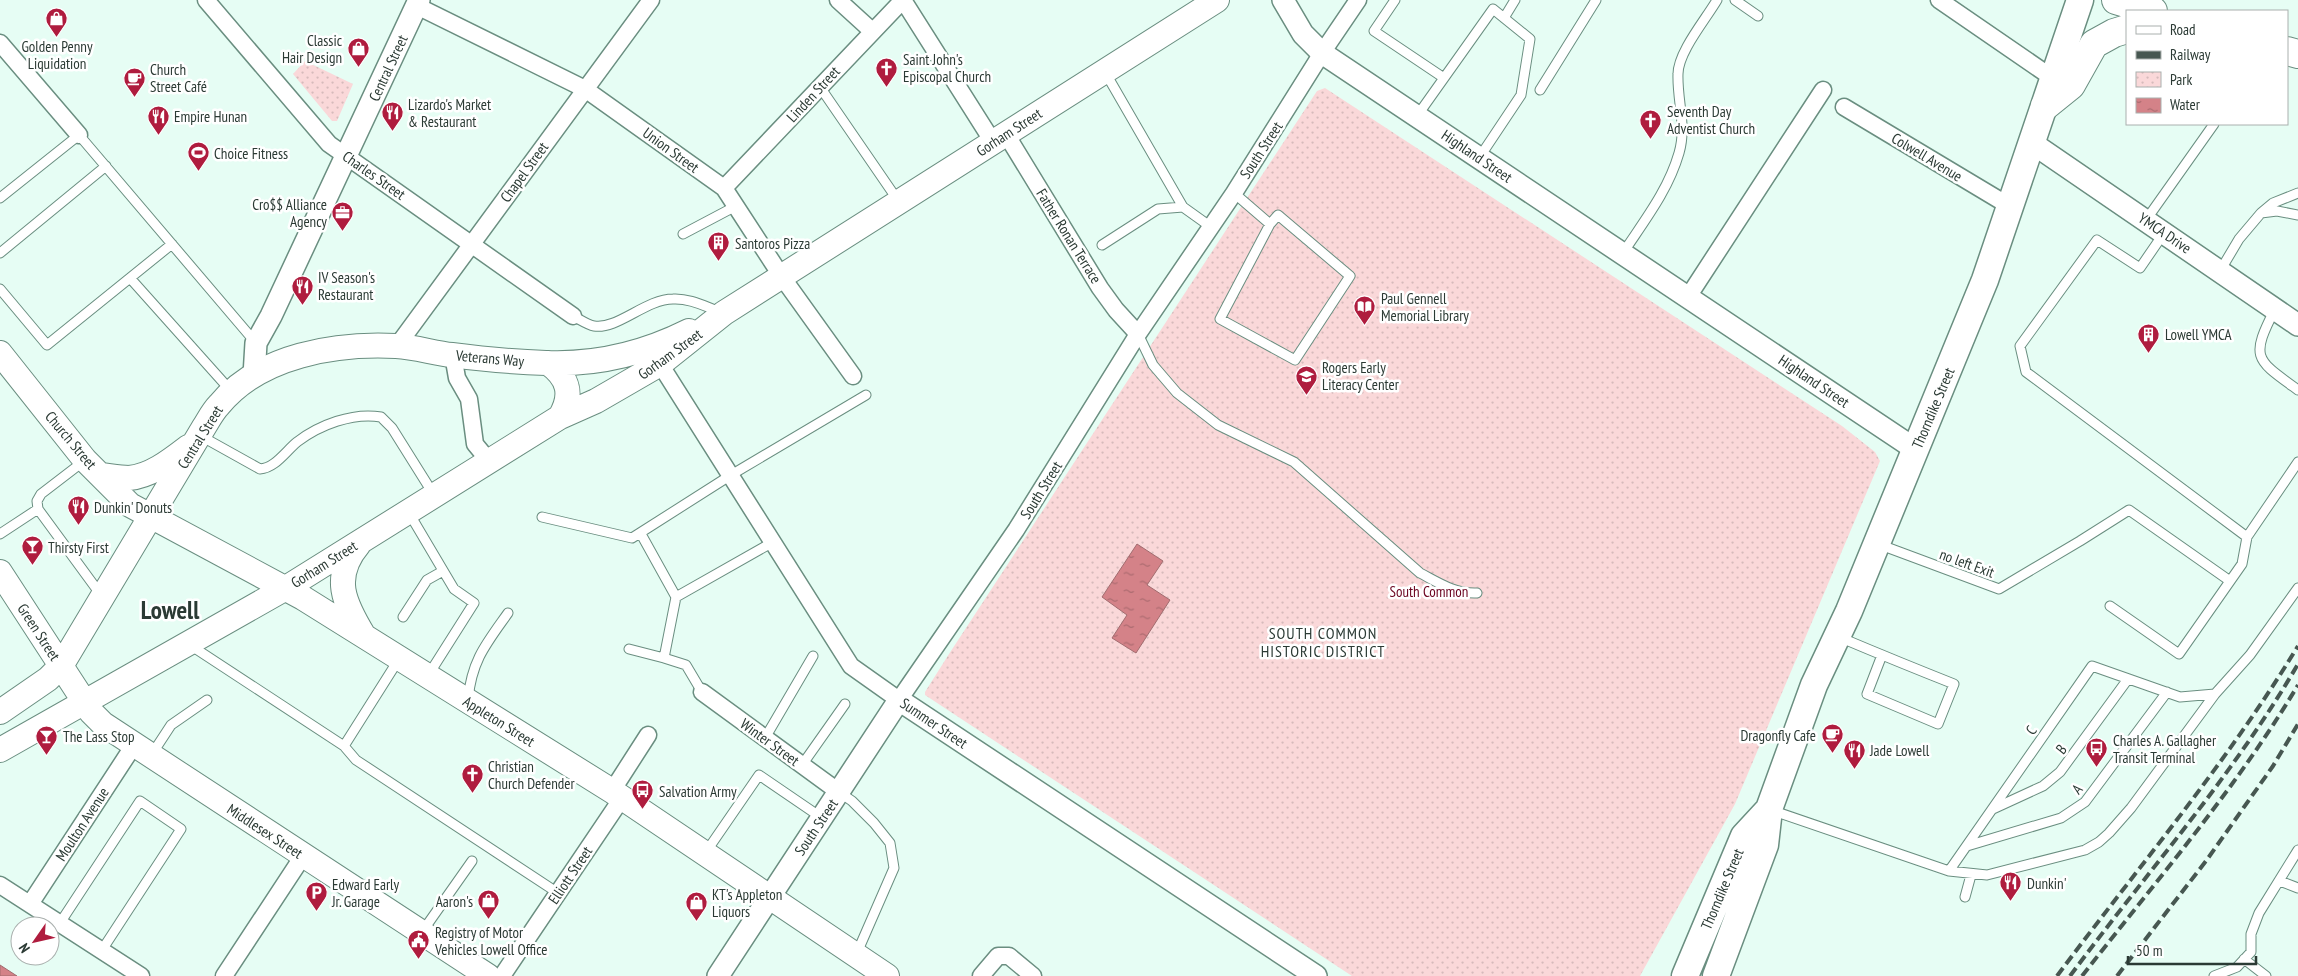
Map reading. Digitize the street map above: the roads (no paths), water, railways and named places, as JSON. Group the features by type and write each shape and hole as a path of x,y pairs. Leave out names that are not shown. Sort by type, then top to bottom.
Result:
{"highway":[{"path":"2116,0 2150,10"},
{"path":"2045,106 2072,85 2094,44 2114,33 2126,29"}],"main road":[{"name":"Gorham Street","path":"84,702 286,588 560,417 596,401 660,364 724,313 1217,0"},
{"name":"Thorndike Street","path":"1716,976 1748,885 1765,845 1769,809 1814,685 1837,636 1885,547 1915,449 1964,334 2011,206 2080,0"},
{"name":"Veterans Way","path":"254,376 288,360 332,347 398,346 453,355 548,363 595,361 659,344 724,313"},
{"name":"Church Street","path":"0,354 93,468 130,505 150,517"},
{"path":"548,363 558,371 565,381 568,394 566,406 560,417"},
{"name":"Central Street","path":"0,712 48,679 61,666 219,404 254,376"},
{"path":"93,468 129,478 147,473 172,459 198,437"},
{"name":"Appleton Street","path":"150,517 286,588 428,676 617,795 887,976"},
{"path":"361,542 344,565 343,582 345,600 365,637"},
{"name":"Green Street","path":"0,572 61,666"},
{"name":"Middlesex Street","path":"61,666 84,702 102,724 488,976"},
{"path":"0,750 84,702"},
{"name":"Thorndike Street","path":"1685,976 1744,836 1769,809"}],"street":[{"name":"Charles Street","path":"206,0 330,144 574,316"},
{"name":"Chapel Street","path":"398,346 651,0"},
{"path":"838,0 872,31"},
{"name":"Linden Street","path":"724,188 903,0"},
{"name":"Father Ronan Terrace","path":"903,0 1100,288 1116,310 1138,334"},
{"name":"Highland Street","path":"1283,0 1303,34 1322,53 1915,449"},
{"name":"South Street","path":"718,976 899,700 1016,530 1138,334 1234,193 1322,53 1358,0"},
{"path":"1939,0 2054,79"},
{"name":"Central Street","path":"254,376 256,343 271,316 418,3"},
{"name":"Union Street","path":"418,3 586,89 724,188 782,277 853,376"},
{"path":"0,43 79,135"},
{"path":"1688,297 1823,90"},
{"name":"Colwell Avenue","path":"1844,107 2011,206"},
{"name":"YMCA Drive","path":"2032,143 2298,325"},
{"path":"453,355 458,378 468,398 475,444 489,461"},
{"name":"Summer Street","path":"660,364 732,475 851,666 899,700 1316,976"},
{"name":"Winter Street","path":"702,692 839,792"},
{"name":"Elliott Street","path":"502,976 558,893 617,795 648,736"},
{"name":"Moulton Avenue","path":"30,904 142,751"},
{"path":"224,976 303,856"},
{"path":"0,885 49,916"},
{"path":"60,923 141,976"},
{"path":"981,976 998,956 1009,956 1032,976"}],"lane":[{"path":"1395,0 1374,31 1444,78"},
{"path":"1504,18 1515,0"},
{"path":"1540,90 1596,0"},
{"path":"1623,253 1667,187 1680,152 1683,122 1678,73 1680,59 1718,0"},
{"path":"1734,0 1758,16"},
{"path":"1417,116 1493,9 1530,39 1521,95 1479,158"},
{"path":"1104,71 1183,207 1210,227"},
{"path":"820,87 899,202"},
{"path":"2146,220 2213,125"},
{"path":"0,198 79,135 256,343"},
{"path":"0,253 106,166"},
{"path":"1234,193 1270,224"},
{"path":"2220,271 2239,240 2261,213 2273,203 2298,193"},
{"path":"683,234 736,206"},
{"path":"1102,245 1158,210 1183,207"},
{"path":"2261,213 2278,211 2298,215"},
{"path":"1278,215 1350,276 1295,360 1220,319 1270,224 1278,215"},
{"path":"2164,233 2140,268 2096,240 2020,346 2026,372 2247,537"},
{"path":"0,289 47,345 172,244"},
{"path":"130,278 232,392"},
{"path":"574,316 594,326 615,322 652,302 674,299 692,301 724,313"},
{"path":"2275,309 2258,348 2260,356 2272,371 2298,390"},
{"path":"1138,334 1153,365 1177,393 1218,425 1294,462 1420,572 1444,586 1464,594 1477,593"},
{"path":"542,517 632,538 732,475 866,395"},
{"path":"198,437 260,470 268,468 298,441 314,431 337,421 371,415 381,417 392,428 434,495"},
{"path":"2110,606 2179,654 2242,564 2247,537 2298,462"},
{"path":"93,468 41,494 37,501 38,509 102,597"},
{"path":"0,534 38,509"},
{"name":"no left Exit","path":"1885,547 1999,589 2080,542 2129,510 2230,581"},
{"path":"408,512 454,589 474,603 428,676"},
{"path":"641,534 676,597 664,658"},
{"path":"676,597 773,542"},
{"path":"403,617 427,580 442,571"},
{"path":"1769,809 1949,871 1971,874 1987,875 2004,872 2085,850 2099,842 2115,828 2215,694 2250,655 2298,588"},
{"path":"468,702 471,676 475,664 508,613"},
{"path":"1837,636 1954,684 1938,724 1867,694 1882,655"},
{"path":"187,644 344,746 356,760 558,893"},
{"path":"629,649 686,665 702,692"},
{"path":"765,738 813,656"},
{"path":"344,746 399,659"},
{"name":"C","path":"1949,871 2092,666 2128,679"},
{"path":"2128,679 2180,696 2215,694"},
{"name":"B","path":"1992,810 2042,786 2060,772 2128,679"},
{"name":"A","path":"1966,846 2061,818 2074,811 2085,802 2167,692"},
{"path":"142,751 171,725 207,700"},
{"path":"802,765 844,704"},
{"path":"704,854 759,775 822,818"},
{"path":"839,792 852,801 874,822 890,843 894,868 856,955"},
{"path":"60,923 140,801 181,829 102,950"},
{"path":"2214,976 2237,967 2251,952 2250,934 2259,913 2298,850"},
{"path":"422,933 472,861"},
{"path":"1965,897 1971,874"},
{"path":"2280,881 2298,888"},
{"path":"2244,959 2266,976"}],"water":[{"path":"1137,544 1163,561 1147,585 1170,600 1136,653 1112,638 1127,615 1102,597"},
{"path":"0,965 17,976 0,976"}],"railway":[{"path":"2057,976 2212,773 2271,689 2298,646"},
{"path":"2070,976 2218,785 2273,705 2298,664"},
{"path":"2082,976 2222,798 2298,685"},
{"path":"2117,976 2206,861 2273,766 2298,724"}],"place":[{"name":"Golden Penny Liquidation","path":"57,37"},
{"name":"Classic Hair Design","path":"358,68"},
{"name":"Saint John's Episcopal Church","path":"887,87"},
{"name":"Church Street Café","path":"134,97"},
{"name":"Lizardo's Market & Restaurant","path":"392,132"},
{"name":"Empire Hunan","path":"158,135"},
{"name":"Seventh Day Adventist Church","path":"1651,139"},
{"name":"Choice Fitness","path":"198,172"},
{"name":"Cro$$ Alliance Agency","path":"343,232"},
{"name":"Santoros Pizza","path":"719,262"},
{"name":"IV Season's Restaurant","path":"302,305"},
{"name":"Paul Gennell Memorial Library","path":"1365,326"},
{"name":"Lowell YMCA","path":"2149,353"},
{"name":"Rogers Early Literacy Center","path":"1306,395"},
{"name":"Dunkin' Donuts","path":"78,526"},
{"name":"Thirsty First","path":"32,566"},
{"name":"Dragonfly Cafe","path":"1832,754"},
{"name":"The Lass Stop","path":"47,755"},
{"name":"Charles A. Gallagher Transit Terminal","path":"2097,768"},
{"name":"Jade Lowell","path":"1854,769"},
{"name":"Christian Church Defender","path":"472,794"},
{"name":"Salvation Army","path":"643,810"},
{"name":"Dunkin'","path":"2011,902"},
{"name":"Edward Early Jr. Garage","path":"316,912"},
{"name":"Aaron's","path":"489,920"},
{"name":"KT's Appleton Liquors","path":"696,922"},
{"name":"Registry of Motor Vehicles Lowell Office","path":"419,960"}],"district":[{"name":"Lowell","path":"170,610"},
{"name":"SOUTH COMMON HISTORIC DISTRICT","path":"1323,642"}],"park label":[{"name":"South Common","path":"1429,591"}]}
